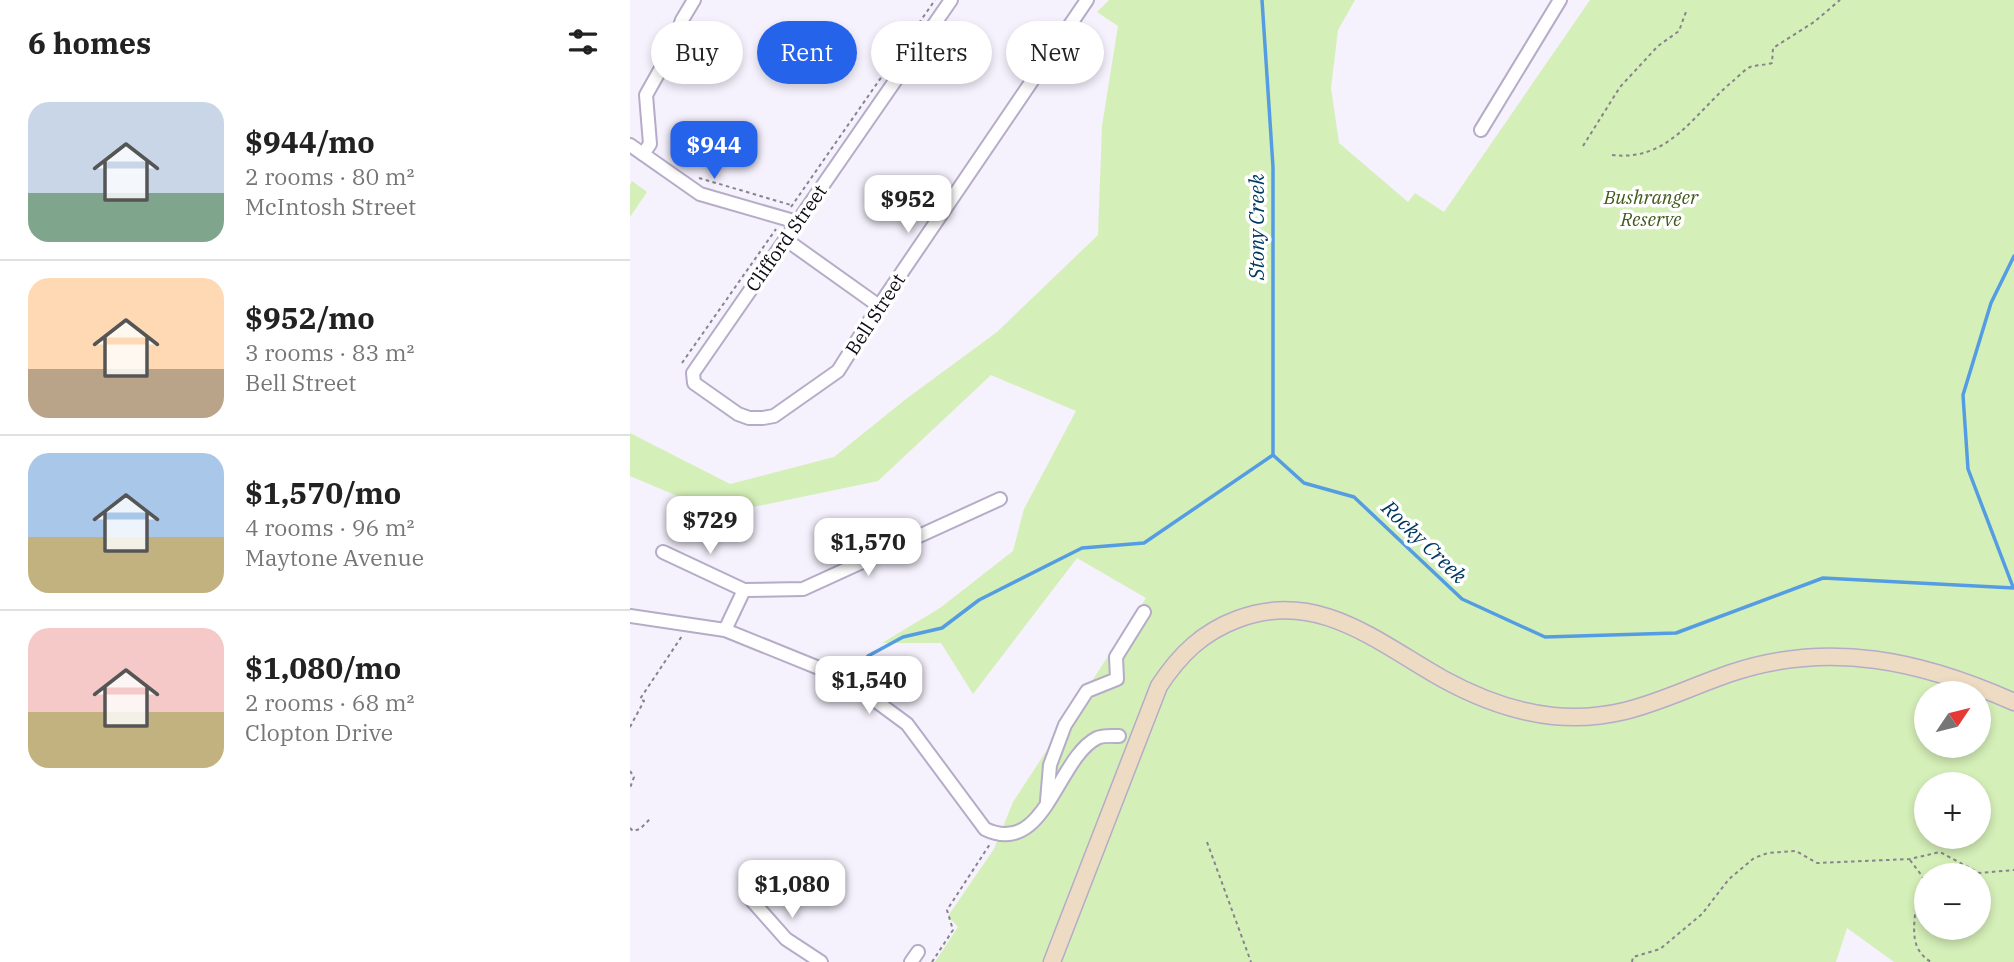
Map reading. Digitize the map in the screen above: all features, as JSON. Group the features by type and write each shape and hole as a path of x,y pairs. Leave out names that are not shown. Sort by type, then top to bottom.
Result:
{"main road":[{"path":"1052,962 1105,828 1129,736 1150,683 1166,659 1191,634 1216,618 1271,601 1298,600 1326,605 1362,620 1446,680 1496,703 1552,716 1590,717 1632,711 1732,673 1781,661 1825,657 1883,660 1930,670 1978,686 2014,702"}],"street":[{"path":"643,154 650,144 646,95 673,47 682,20 694,0"},
{"name":"Clifford Street","path":"693,373 951,0"},
{"path":"1481,130 1560,0"},
{"name":"Bell Street","path":"693,373 694,383 738,414 749,418 774,416 838,371 879,306 1086,3"},
{"path":"630,145 700,194 797,222"},
{"path":"785,239 879,306"},
{"path":"663,552 744,590 803,589 1000,499"},
{"path":"725,630 744,590"},
{"path":"1047,805 1050,765 1065,725 1087,691 1117,680 1116,657 1144,612"},
{"path":"630,616 725,630 846,679 907,724 985,829 996,834 1014,833 1033,824 1087,745 1100,736 1119,736"},
{"path":"747,895 786,939 821,962"}],"path":[{"path":"682,363 935,0"},
{"path":"1612,155 1627,157 1658,149 1692,123 1723,89 1749,68 1772,63 1773,48 1814,22 1840,0"},
{"path":"1583,146 1620,87 1658,46 1679,31 1687,9"},
{"path":"692,172 702,180 792,205"},
{"path":"630,727 644,701 640,699 682,635"},
{"path":"630,771 634,777 630,788"},
{"path":"630,828 633,831 640,829 650,819"},
{"path":"932,962 953,930 947,910 993,839"},
{"path":"1207,842 1251,962"},
{"path":"1632,962 1633,957 1660,948 1702,914 1729,879 1754,858 1768,853 1796,851 1818,863 1910,859 1940,852 1979,873 2014,870"},
{"path":"1910,859 1914,865"},
{"path":"1914,940 1923,957 1931,962"}],"green space":[{"name":"Bushranger Reserve","path":"1109,0 1355,0 1338,30 1331,88 1339,143 1408,202 1415,193 1444,212 1590,0 2014,0 2014,962 1894,962 1847,928 1836,962 935,962 958,927 948,916 994,849 1013,802 1146,598 1077,558 973,694 941,643 882,643 940,608 1013,551 1024,509 1076,411 991,375 878,481 720,514 630,476 630,433 730,484 834,457 906,399 997,332 1098,235 1102,126 1118,26 1097,12"},
{"path":"632,181 647,192 630,217 630,185"}],"waterway":[{"name":"Stony Creek","path":"1262,0 1273,167 1273,455"},
{"path":"2013,587 1968,469 1963,395 1991,303 2014,256"},
{"name":"Rocky Creek","path":"868,656 903,637 942,628 979,600 1082,548 1144,543 1273,455 1304,483 1354,497 1462,599 1545,637 1676,633 1823,578 2014,588"}]}
